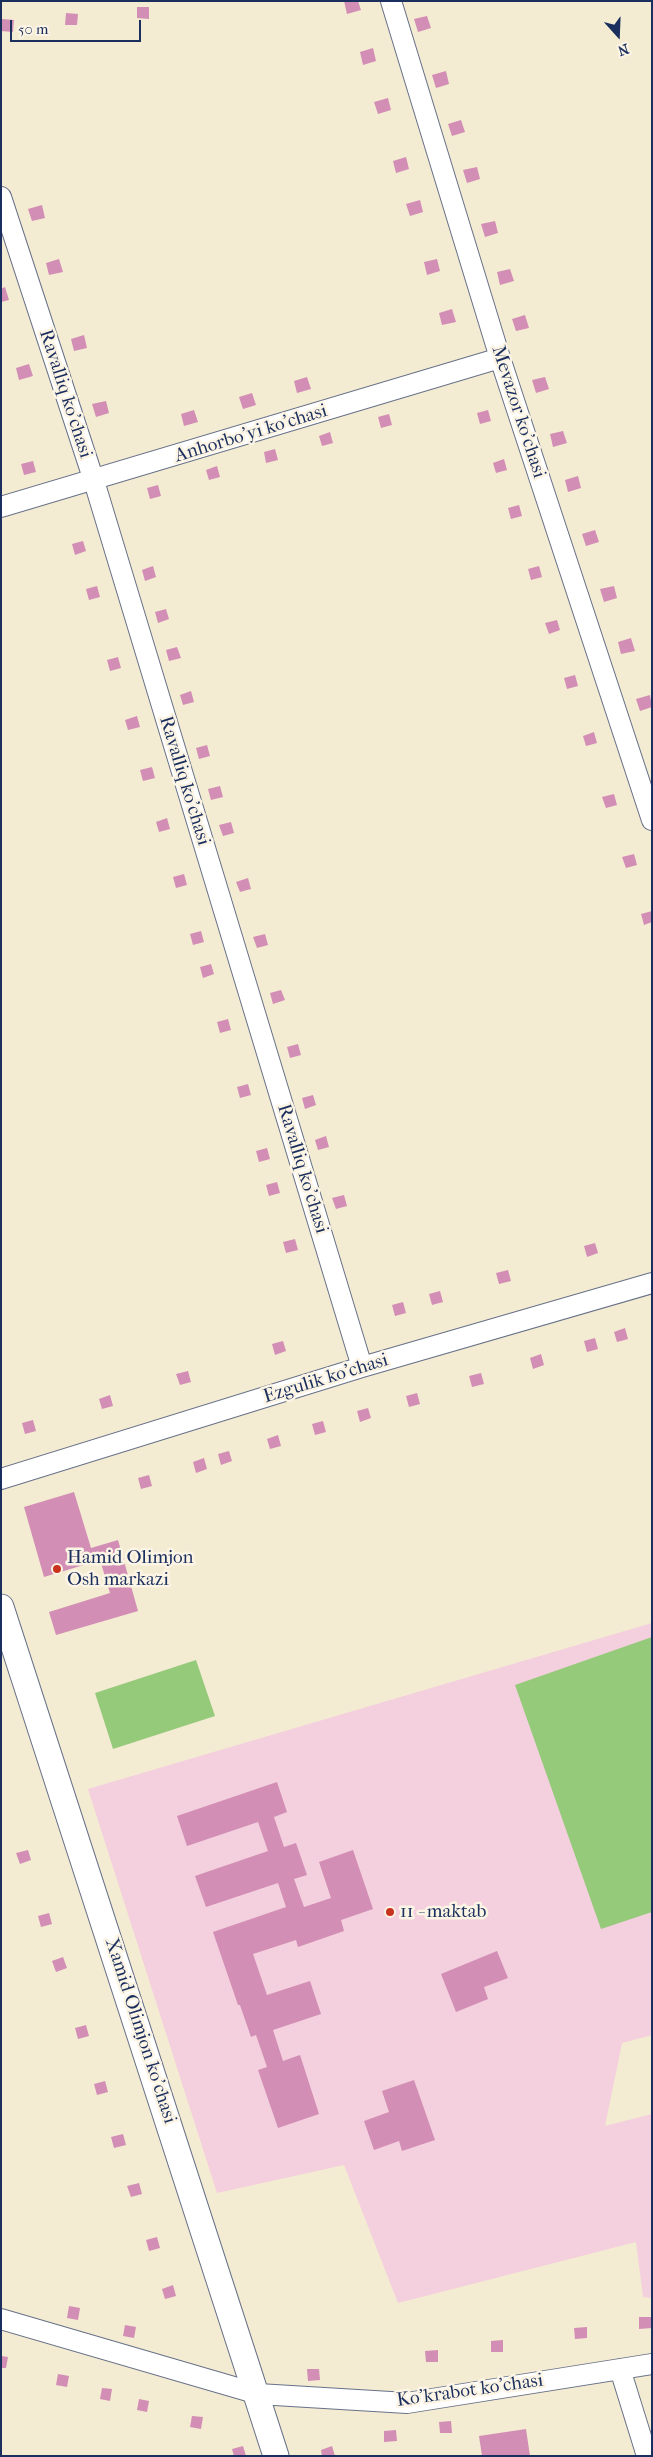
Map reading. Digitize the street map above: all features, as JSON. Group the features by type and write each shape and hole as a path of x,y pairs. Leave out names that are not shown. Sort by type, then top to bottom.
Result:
{"main road":[{"name":"Xamid Olimjon ko'chasi","path":"1,1607 258,2394 276,2456"}],"street":[{"name":"Mevazor ko'chasi","path":"391,1 500,358 652,820"},
{"name":"Ravalliq ko'chasi","path":"1,197 94,481 362,1367"},
{"name":"Anhorbo'yi ko'chasi","path":"1,507 94,481 500,358"},
{"name":"Ezgulik ko'chasi","path":"1,1479 362,1367 652,1283"},
{"name":"Ko'krabot ko'chasi","path":"1,2319 258,2394 407,2404 652,2364"},
{"path":"620,2369 647,2456"}],"shaded area":[{"name":"11 - maktab","path":"652,1623 652,2035 622,2043 605,2126 652,2114 652,2298 643,2297 636,2242 398,2303 344,2165 217,2193 88,1789"}],"green space":[{"path":"652,1637 652,1912 601,1929 515,1685"},
{"path":"196,1660 215,1716 113,1749 95,1693"}],"building":[{"path":"344,1 358,1 361,10 347,14"},
{"path":"137,7 149,7 149,19 137,18"},
{"path":"66,13 78,14 77,25 65,25"},
{"path":"427,16 431,28 418,32 414,19"},
{"path":"2,19 14,20 13,32 1,31"},
{"path":"373,48 376,61 363,65 360,52"},
{"path":"446,71 449,84 436,88 432,75"},
{"path":"388,98 391,110 378,114 374,102"},
{"path":"461,120 465,132 452,136 448,124"},
{"path":"406,157 409,169 396,173 393,161"},
{"path":"477,167 480,179 467,183 463,170"},
{"path":"420,200 423,212 410,216 406,204"},
{"path":"42,205 45,218 32,221 28,209"},
{"path":"495,221 498,233 485,237 481,224"},
{"path":"59,259 63,272 49,275 46,263"},
{"path":"437,259 440,271 427,275 424,262"},
{"path":"510,269 514,281 500,285 497,272"},
{"path":"5,287 9,300 1,302 1,289"},
{"path":"452,309 456,322 442,325 439,313"},
{"path":"525,315 529,328 516,331 512,319"},
{"path":"84,335 87,348 74,351 71,339"},
{"path":"29,364 33,376 19,380 16,368"},
{"path":"307,377 311,389 297,393 294,381"},
{"path":"545,377 549,389 536,393 532,380"},
{"path":"252,393 256,405 243,409 239,397"},
{"path":"106,401 109,413 96,417 92,404"},
{"path":"194,410 198,422 184,426 181,414"},
{"path":"488,410 491,421 480,424 477,413"},
{"path":"389,414 392,425 381,428 378,417"},
{"path":"563,431 567,443 553,447 550,434"},
{"path":"330,432 333,443 322,446 319,436"},
{"path":"275,449 278,460 266,463 264,452"},
{"path":"504,459 507,470 496,473 493,463"},
{"path":"33,461 36,472 24,475 21,464"},
{"path":"217,466 220,477 209,480 206,470"},
{"path":"578,476 581,488 568,492 565,480"},
{"path":"158,485 161,496 150,499 147,488"},
{"path":"519,505 522,516 511,519 508,508"},
{"path":"595,530 599,542 586,546 582,534"},
{"path":"83,541 86,551 75,555 72,544"},
{"path":"153,566 156,577 145,581 142,570"},
{"path":"539,566 542,577 531,580 528,569"},
{"path":"97,586 100,597 89,600 86,589"},
{"path":"614,586 617,598 604,602 600,589"},
{"path":"166,609 169,619 158,623 155,612"},
{"path":"557,620 560,630 549,634 545,623"},
{"path":"631,638 635,651 621,654 618,642"},
{"path":"177,647 181,658 169,661 166,650"},
{"path":"118,657 121,668 110,671 107,660"},
{"path":"575,675 578,686 567,689 564,678"},
{"path":"191,691 194,702 183,705 180,695"},
{"path":"650,695 652,707 640,711 636,699"},
{"path":"137,716 140,727 128,730 125,720"},
{"path":"594,732 597,743 586,746 583,736"},
{"path":"207,745 210,756 199,759 196,748"},
{"path":"152,767 155,778 143,781 140,770"},
{"path":"220,786 223,797 211,800 208,789"},
{"path":"614,794 617,805 606,808 602,797"},
{"path":"167,818 170,829 159,832 156,822"},
{"path":"231,822 234,833 223,836 219,825"},
{"path":"634,854 637,865 626,868 622,857"},
{"path":"184,874 187,885 176,888 173,877"},
{"path":"248,878 251,889 240,892 236,882"},
{"path":"652,911 652,922 644,925 641,914"},
{"path":"201,931 204,942 193,945 190,934"},
{"path":"265,934 268,945 257,948 253,937"},
{"path":"211,964 214,974 203,978 200,967"},
{"path":"281,990 285,1000 273,1004 270,993"},
{"path":"228,1019 231,1030 220,1033 217,1022"},
{"path":"298,1044 301,1055 290,1058 287,1047"},
{"path":"248,1084 251,1095 240,1098 237,1087"},
{"path":"313,1095 316,1105 305,1109 302,1098"},
{"path":"326,1136 329,1147 318,1150 315,1140"},
{"path":"267,1148 270,1159 259,1162 256,1151"},
{"path":"277,1182 280,1193 269,1196 266,1185"},
{"path":"344,1195 347,1206 336,1209 332,1198"},
{"path":"295,1239 298,1250 286,1253 283,1242"},
{"path":"595,1243 598,1253 587,1257 584,1246"},
{"path":"508,1270 511,1281 499,1284 496,1273"},
{"path":"440,1291 443,1302 432,1305 429,1294"},
{"path":"403,1302 406,1313 395,1316 392,1305"},
{"path":"625,1328 628,1339 617,1342 614,1332"},
{"path":"595,1338 598,1349 587,1352 584,1341"},
{"path":"283,1341 286,1351 275,1355 272,1344"},
{"path":"541,1354 544,1365 533,1369 530,1358"},
{"path":"188,1371 191,1382 180,1385 176,1374"},
{"path":"481,1373 484,1384 472,1387 469,1376"},
{"path":"417,1393 420,1404 409,1407 406,1396"},
{"path":"110,1395 113,1406 102,1409 99,1399"},
{"path":"368,1408 371,1418 360,1422 357,1411"},
{"path":"33,1420 36,1431 25,1434 22,1423"},
{"path":"323,1421 326,1432 315,1435 312,1424"},
{"path":"278,1435 281,1446 270,1449 267,1439"},
{"path":"229,1451 232,1461 221,1465 218,1454"},
{"path":"204,1458 207,1469 196,1473 193,1462"},
{"path":"149,1475 152,1486 141,1489 138,1478"},
{"name":"Hamid Olimjon Osh markazi","path":"74,1492 91,1548 118,1540 138,1611 56,1635 49,1612 110,1593 100,1560 44,1577 24,1507"},
{"path":"277,1782 287,1812 274,1817 284,1847 296,1843 307,1875 294,1879 304,1907 331,1898 319,1862 353,1850 373,1909 341,1920 344,1931 298,1947 296,1940 253,1954 267,1995 310,1981 321,2014 273,2030 283,2061 300,2055 319,2114 278,2128 258,2070 267,2067 256,2035 251,2037 240,2005 238,2005 213,1932 286,1907 278,1883 206,1907 195,1876 268,1851 258,1822 187,1846 177,1816"},
{"path":"28,1850 31,1860 20,1864 16,1853"},
{"path":"49,1913 52,1924 41,1927 38,1916"},
{"path":"497,1951 508,1978 484,1987 488,1999 456,2012 441,1974"},
{"path":"63,1957 67,1968 56,1972 52,1961"},
{"path":"86,2025 89,2036 78,2039 75,2028"},
{"path":"414,2080 435,2140 402,2151 399,2141 374,2150 364,2121 389,2112 382,2091"},
{"path":"105,2081 108,2092 97,2095 94,2084"},
{"path":"123,2134 126,2145 114,2148 111,2137"},
{"path":"139,2183 142,2194 131,2197 127,2186"},
{"path":"157,2237 160,2248 149,2251 146,2240"},
{"path":"173,2285 176,2296 165,2299 162,2289"},
{"path":"69,2306 80,2308 78,2320 67,2318"},
{"path":"639,2317 651,2317 652,2328 639,2329"},
{"path":"125,2325 136,2327 134,2338 123,2336"},
{"path":"587,2327 587,2338 575,2339 574,2328"},
{"path":"503,2340 503,2352 491,2352 491,2341"},
{"path":"438,2350 438,2362 426,2362 425,2351"},
{"path":"1,2356 8,2357 6,2368 1,2368"},
{"path":"307,2369 319,2369 320,2380 308,2381"},
{"path":"58,2374 69,2376 67,2387 56,2385"},
{"path":"102,2388 112,2389 110,2401 100,2399"},
{"path":"139,2399 149,2401 147,2412 137,2410"},
{"path":"192,2416 203,2417 201,2429 190,2427"},
{"path":"451,2421 452,2433 440,2433 439,2422"},
{"path":"526,2429 530,2456 482,2456 479,2436"},
{"path":"396,2430 397,2441 384,2442 384,2431"},
{"path":"243,2446 246,2456 234,2456 232,2449"},
{"path":"332,2446 335,2456 322,2456 321,2450"}],"place":[{"name":"Hamid Olimjon Osh markazi","path":"57,1569"},
{"name":"11 - maktab","path":"390,1912"}]}
